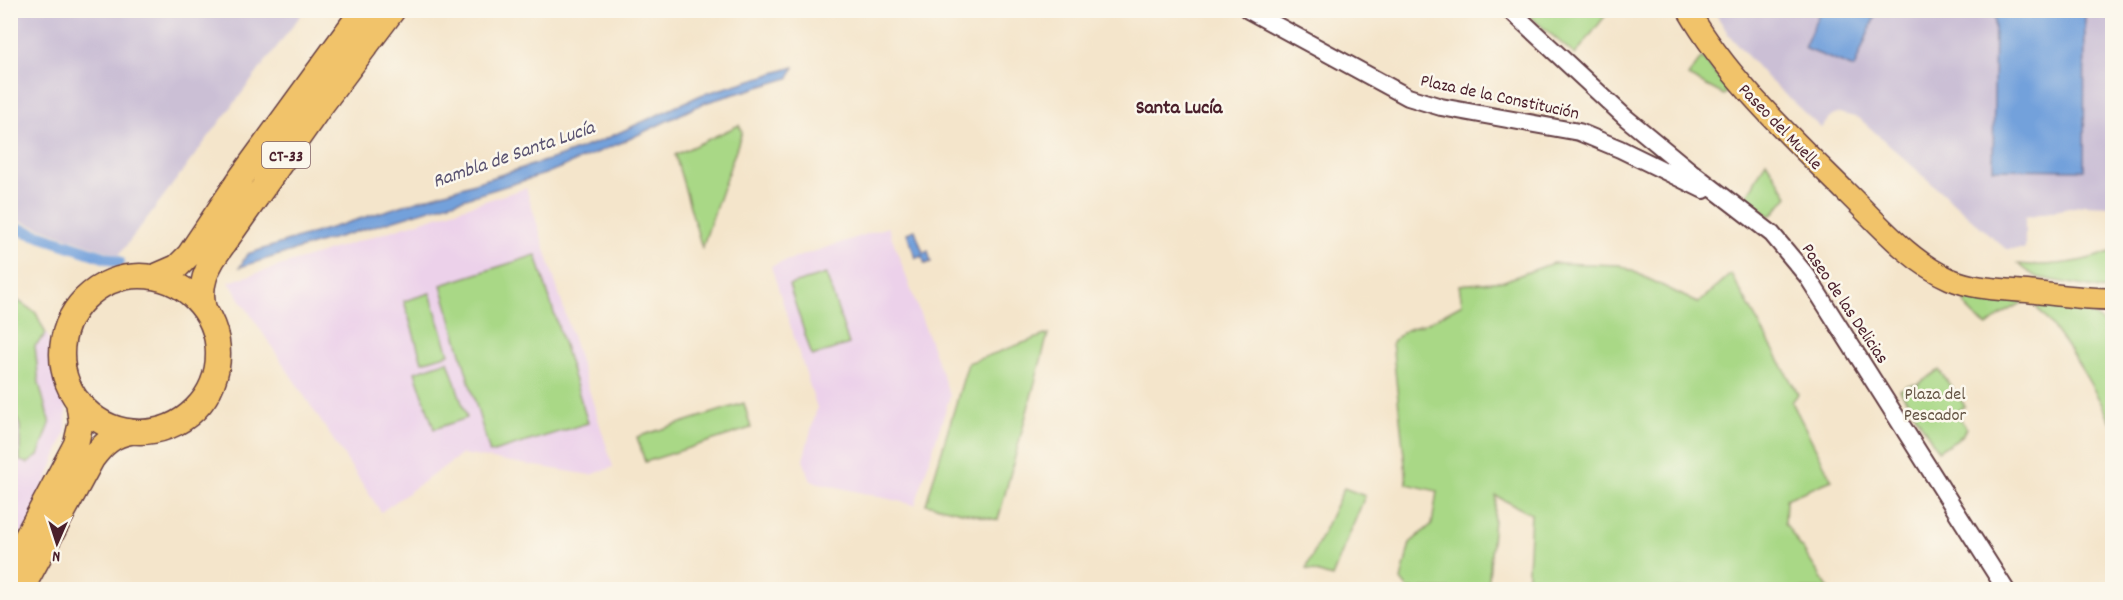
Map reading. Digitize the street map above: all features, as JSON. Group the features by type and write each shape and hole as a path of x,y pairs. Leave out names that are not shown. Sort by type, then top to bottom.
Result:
{"highway":[{"name":"CT-33","path":"154,277 177,267 189,255 242,176 363,10"},
{"name":"CT-33","path":"21,590 92,459 103,446 115,436 162,429 181,421 209,392 216,372 218,352 215,332 202,302 203,283 213,259 320,107 393,10"},
{"name":"CT-33","path":"131,432 101,422 78,401 67,383 62,351 66,330 75,310 90,294 108,283 126,277 154,277 182,288 204,309"},
{"name":"CT-33","path":"10,568 76,444 81,422 78,401"}],"main road":[{"name":"Paseo del Muelle","path":"1688,10 1714,51 1748,93 1922,263 1954,280 1977,287 2112,299"},
{"name":"Paseo del Muelle","path":"2062,296 2103,309 2112,316"}],"street":[{"name":"Plaza de la Constitución","path":"1248,10 1372,80 1408,97 1432,105 1571,130 1620,149"},
{"name":"Paseo de las Delicias","path":"1509,10 1599,94 1664,150 1773,234 1799,264 2006,590"},
{"name":"Paseo de las Delicias","path":"1620,149 1734,205"}],"shaded area":[{"path":"11,10 304,11 119,255 11,218"},
{"path":"1714,11 1820,11 1805,48 1854,68 1877,11 1995,11 1993,169 2083,170 2085,11 2112,11 2112,206 2084,205 2025,217 2025,249 2006,249 1859,118 1839,113 1832,116 1821,128 1767,78 1729,35"},
{"path":"526,188 613,467 591,475 462,454 381,512 229,282"},
{"path":"888,227 950,396 915,505 811,481 803,460 817,408 771,266"},
{"path":"11,294 37,313 49,338 50,355 56,380 66,402 66,432 11,568"}],"green space":[{"path":"1524,11 1609,11 1575,55"},
{"path":"1702,57 1729,91 1724,95 1688,76"},
{"path":"739,125 742,132 702,248 675,155"},
{"path":"1766,161 1788,196 1772,215 1768,215 1746,198"},
{"path":"2112,251 2111,291 2036,277 2018,264 2066,263 2089,259"},
{"path":"536,255 588,423 490,453 441,285"},
{"path":"1553,263 1620,265 1698,303 1731,274 1798,394 1792,402 1832,480 1786,499 1785,523 1829,589 1527,589 1531,514 1496,496 1488,589 1408,589 1401,580 1410,543 1432,524 1437,491 1407,484 1392,342 1406,330 1429,322 1462,304 1459,285 1504,281"},
{"path":"826,274 849,344 812,356 789,285"},
{"path":"430,293 449,354 422,362 404,301"},
{"path":"1966,293 2032,297 1987,326 1968,308"},
{"path":"11,296 36,313 46,334 35,346 39,383 50,424 38,456 28,463 20,461 20,426 11,403"},
{"path":"2046,305 2075,309 2093,315 2101,321 2112,336 2112,424 2078,363 2036,307"},
{"path":"1048,334 998,520 926,504 968,363"},
{"path":"448,361 467,418 434,429 415,372"},
{"name":"Plaza del Pescador","path":"1939,370 1965,406 1956,412 1966,428 1962,436 1938,451 1900,390 1908,385 1918,384"},
{"path":"744,403 751,428 645,462 637,437"},
{"path":"1344,488 1365,496 1332,577 1306,569"}],"water":[{"path":"1820,11 1877,11 1854,68 1804,48"},
{"path":"1995,11 2085,11 2084,170 1993,169"},
{"path":"794,67 789,78 704,103 625,141 545,174 240,267 247,254 561,156 603,140 701,95"},
{"path":"915,230 923,253 928,251 931,262 925,264 922,256 916,258 907,233"}],"waterway":[{"name":"Rambla de Santa Lucía","path":"10,226 119,262"}],"district":[{"name":"Santa Lucía","path":"1179,106"}]}
